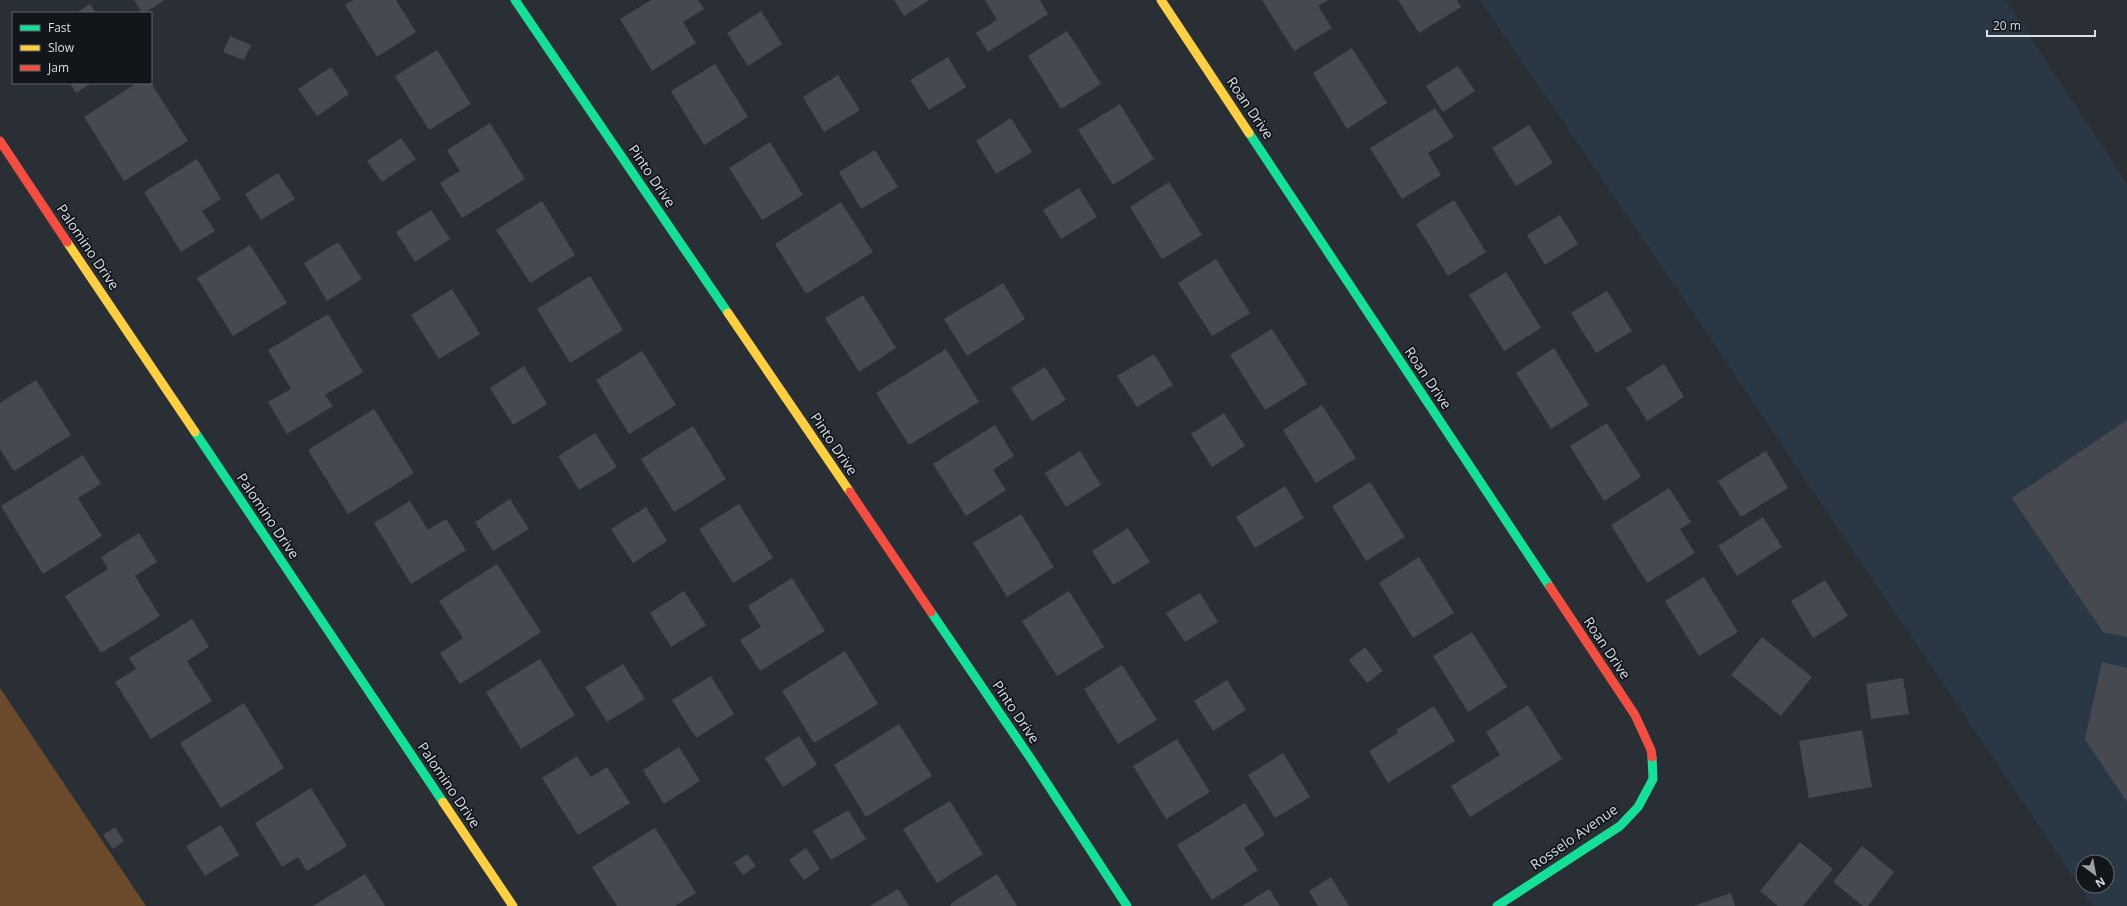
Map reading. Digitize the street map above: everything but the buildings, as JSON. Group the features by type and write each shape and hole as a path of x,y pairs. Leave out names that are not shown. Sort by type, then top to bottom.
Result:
{"street":[{"name":"Pinto Drive","path":"515,0 1031,759 1127,906"},
{"name":"Roan Drive","path":"1161,0 1635,715 1651,750 1653,779"},
{"name":"Palomino Drive","path":"0,141 513,906"},
{"name":"Rosselo Avenue","path":"1497,906 1620,826 1638,807 1653,779"}],"shaded area":[{"path":"1480,0 2006,0 2127,184 2127,906 2093,906 2085,894 2115,894 2115,854 2075,854 2075,879 1629,218"},
{"path":"0,688 146,906 0,906"}],"traffic: fast":[{"path":"515,0 728,313"},
{"path":"1249,133 1550,587"},
{"path":"195,432 443,802"},
{"path":"931,612 1031,759 1127,906"},
{"path":"1497,906 1620,826 1638,807 1653,779 1652,757"}],"traffic: slow":[{"path":"1161,0 1249,133"},
{"path":"67,242 195,432"},
{"path":"728,313 850,492"},
{"path":"443,802 513,906"}],"traffic: jam":[{"path":"0,141 67,242"},
{"path":"850,492 931,612"},
{"path":"1550,587 1635,715 1651,750 1652,757"}]}
